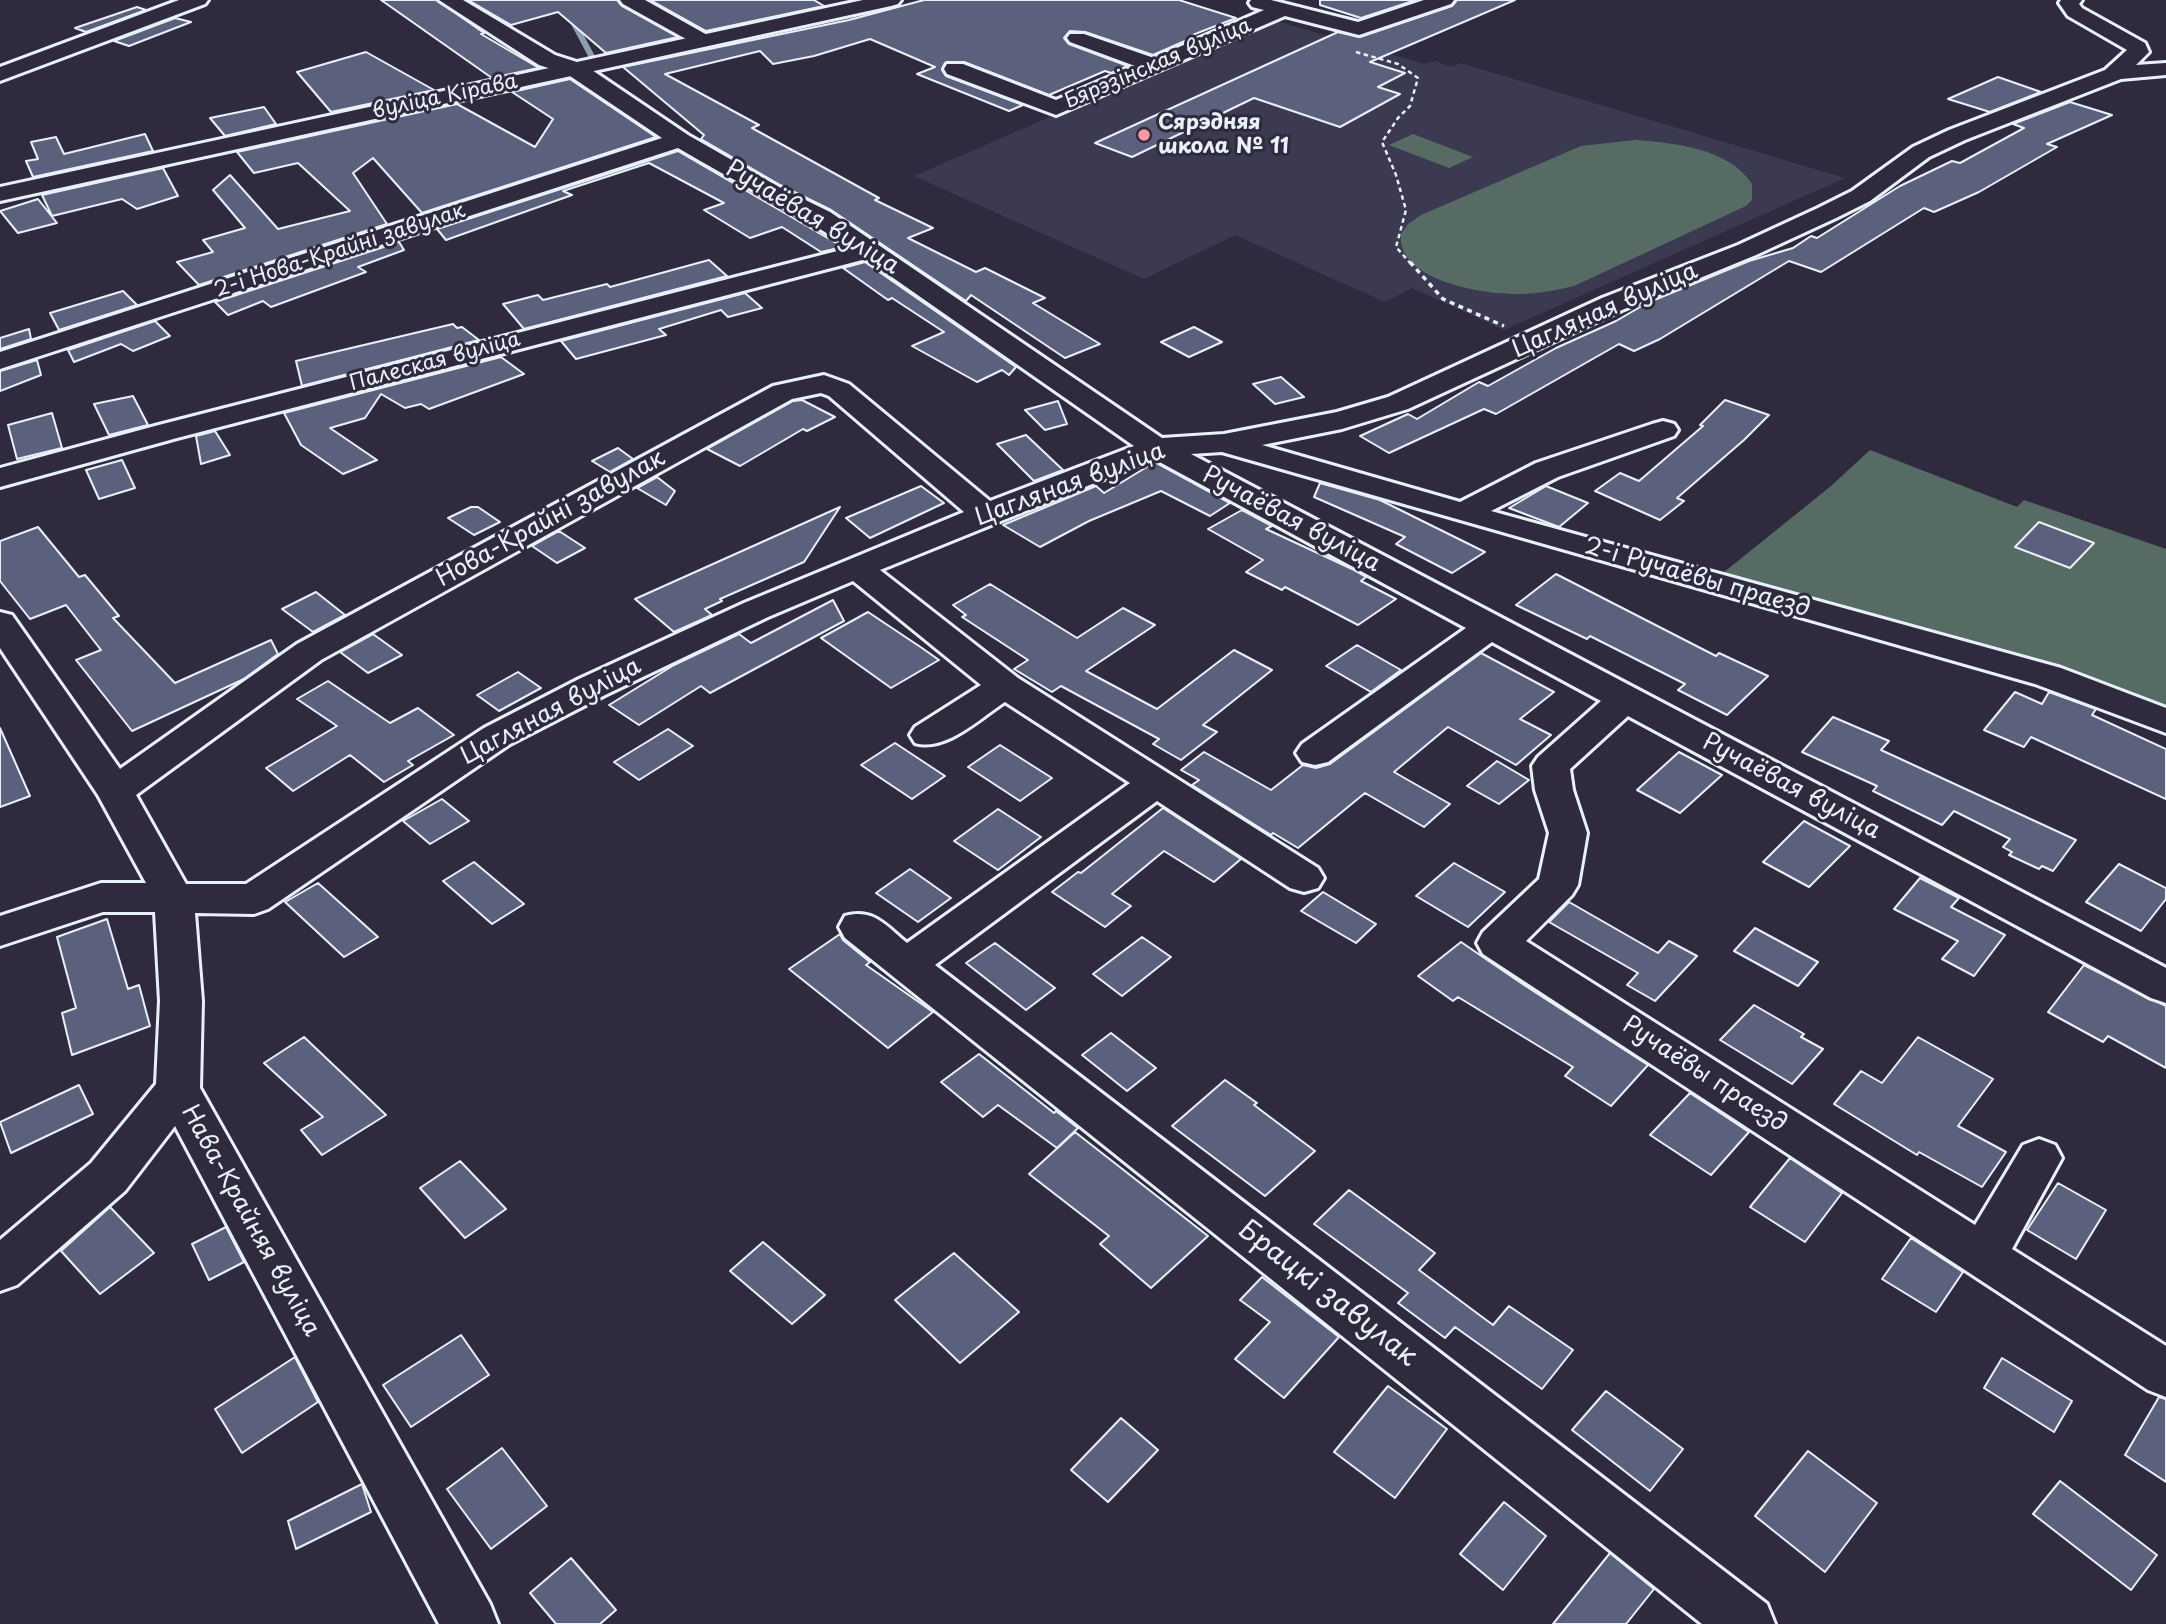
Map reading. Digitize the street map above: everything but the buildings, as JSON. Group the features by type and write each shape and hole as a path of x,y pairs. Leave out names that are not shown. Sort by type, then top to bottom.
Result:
{"street":[{"path":"0,74 198,0"},
{"name":"Ручаёвая вуліца","path":"449,0 547,60 575,69 680,140 770,192 821,217 1156,448 2166,987"},
{"path":"630,0 702,40"},
{"name":"вуліца Кірава","path":"0,194 891,0"},
{"name":"Бярэзінская вуліца","path":"1250,0 1359,29 1444,0"},
{"path":"2072,0 2069,3 2075,12 2138,47 2138,52 2110,77"},
{"name":"Бярэзінская вуліца","path":"956,69 1056,108 1282,10"},
{"path":"1077,38 1156,66"},
{"path":"2110,77 2117,73 2166,69"},
{"name":"Цагляная вуліца","path":"0,931 102,897 254,899 426,781 497,736 675,648 986,514 1156,448 1224,443 1373,411 1442,384 1612,304 1747,250 1827,213 1861,196 1921,152 1957,135 2110,77"},
{"name":"2-і Нова-Крайні завулак","path":"0,361 680,140"},
{"name":"Палеская вуліца","path":"0,478 220,418 870,250"},
{"name":"Нова-Крайні завулак","path":"115,791 309,652 783,392 824,384 839,390 986,514"},
{"path":"1463,513 1547,471 1663,430"},
{"name":"2-і Ручаёвы праезд","path":"1224,443 1463,513 2048,676 2166,721"},
{"path":"857,568 1005,686 1304,878"},
{"name":"Нава-Крайняя вуліца","path":"0,622 115,791 174,898 181,1001 178,1089 470,1624"},
{"path":"1315,753 1490,627"},
{"path":"928,735 1005,686"},
{"name":"Ручаёвы праезд","path":"1625,699 1551,766 1554,790 1568,833 1558,884 1498,943 2166,1374"},
{"path":"906,965 1156,783"},
{"name":"Брацкі завулак","path":"860,927 1747,1624"},
{"path":"0,1270 108,1177 178,1089"},
{"path":"1983,1256 2039,1158"}],"path":[{"path":"1353,51 1398,64 1411,70 1418,78 1410,106 1398,118 1382,142 1388,150 1406,205 1396,241 1400,253 1451,305 1509,328 1533,341"}],"shaded area":[{"path":"1273,20 1424,64 1436,61 1451,67 1460,63 1845,178 1504,330 1412,288 1385,302 1235,235 1144,279 914,176"}],"green space":[{"path":"1413,134 1473,157 1449,168 1389,145"},
{"path":"1635,140 1683,146 1730,162 1752,184 1752,200 1746,206 1574,286 1540,293 1486,292 1445,282 1427,274 1413,263 1403,250 1401,234 1408,224 1421,215 1581,146"},
{"path":"1870,450 2017,507 2024,500 2166,549 2166,708 2071,674 1723,573 1831,486"}],"waterway":[{"path":"551,0 568,12 592,57"}],"place":[{"name":"Сярэдняя школа № 11","path":"1144,135"}]}
